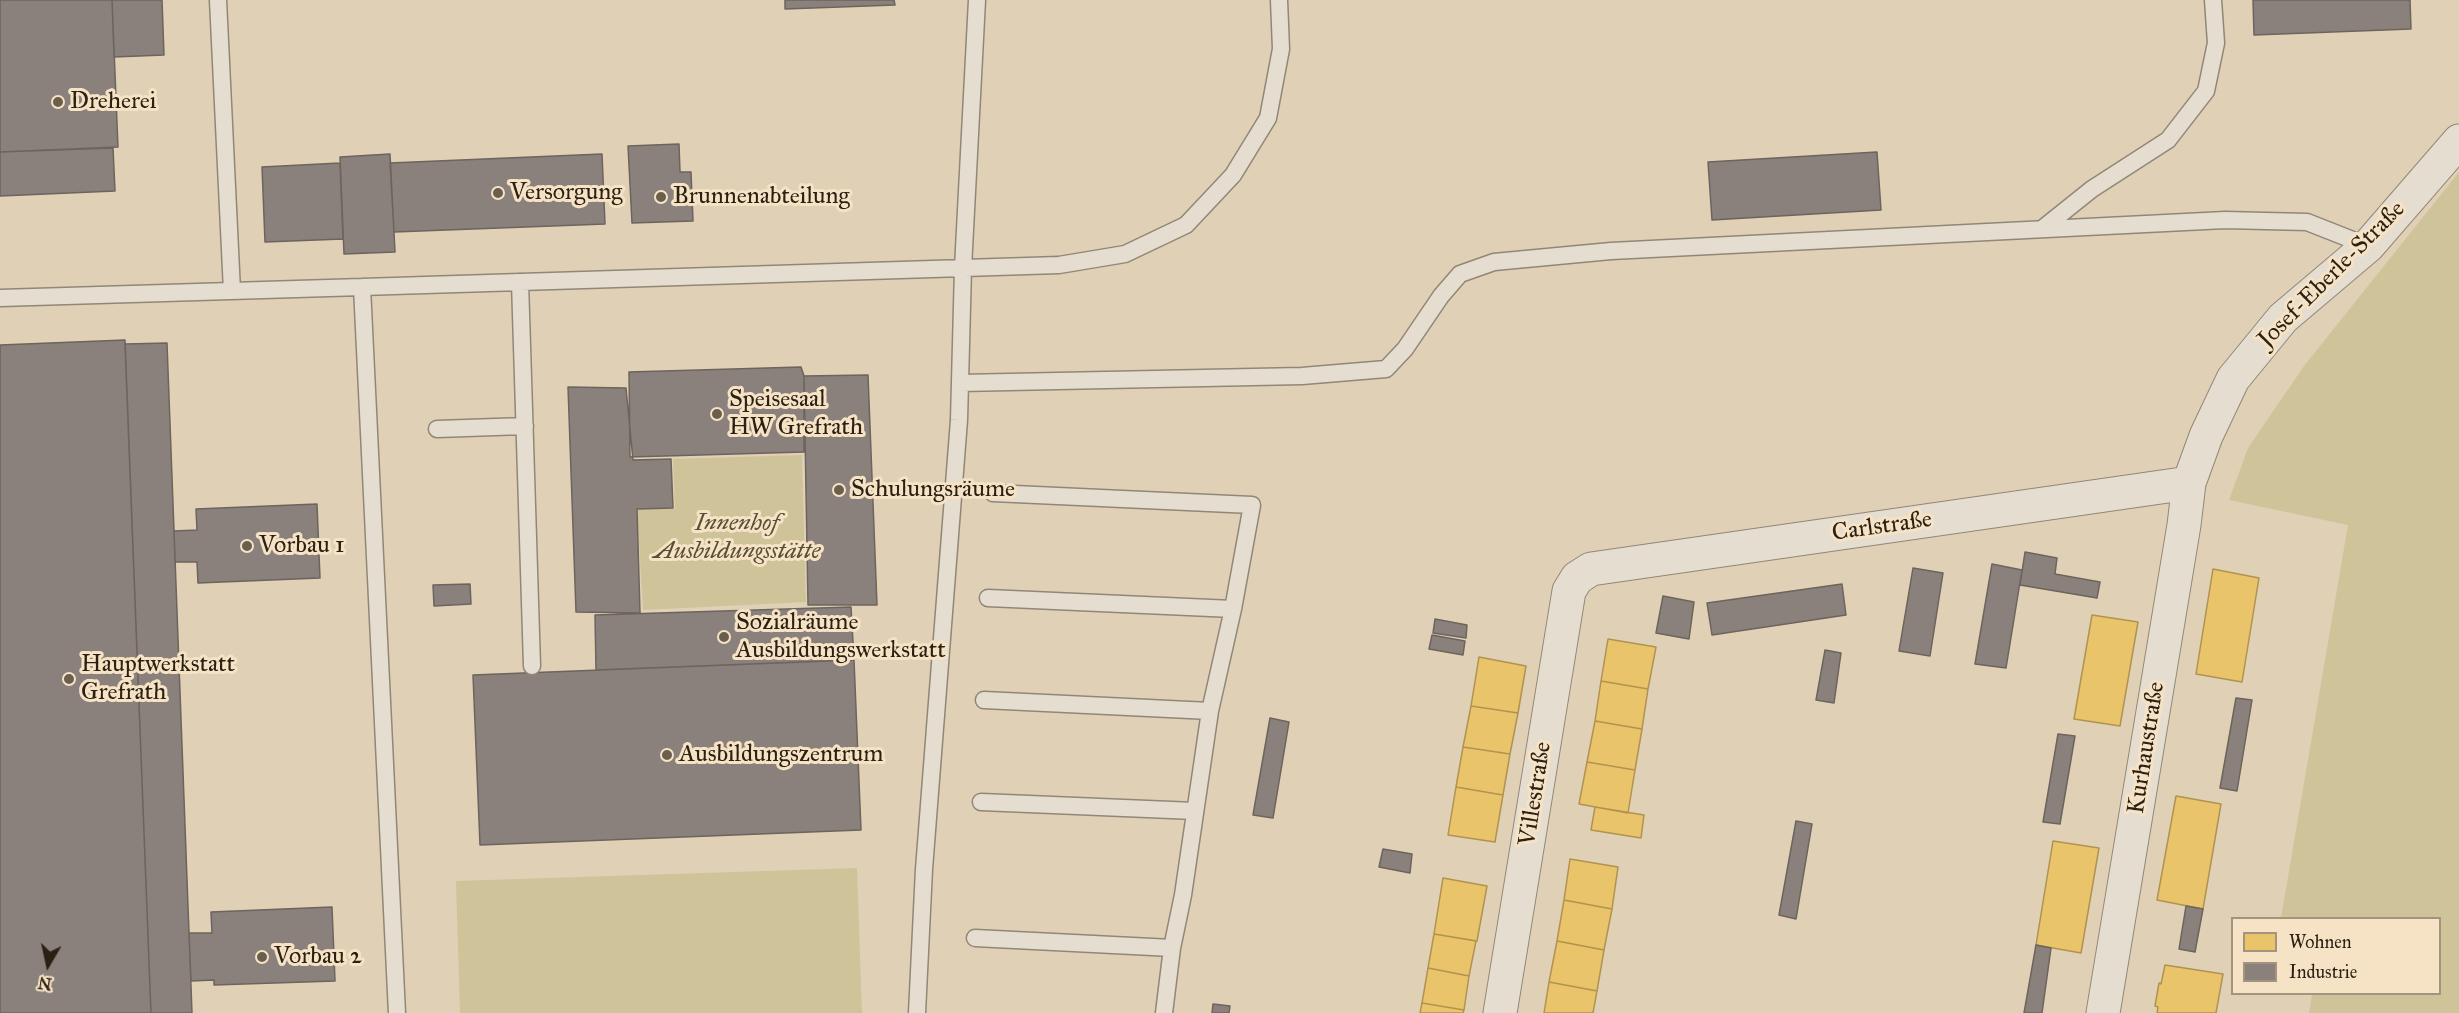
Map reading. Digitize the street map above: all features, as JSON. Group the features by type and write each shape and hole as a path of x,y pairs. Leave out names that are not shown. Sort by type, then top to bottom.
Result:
{"street":[{"name":"Josef-Eberle-Straße","path":"2189,483 2206,436 2233,379 2283,318 2368,246 2459,141"},
{"name":"Carlstraße","path":"1577,578 1591,569 2189,483"},
{"name":"Kurhaustraße","path":"2103,1013 2189,483"},
{"name":"Villestraße","path":"1500,1013 1569,591 1577,578"}],"lane":[{"path":"218,0 232,291"},
{"path":"917,1013 924,869 959,420 963,268 976,0"},
{"path":"0,298 1059,265 1125,254 1186,225 1233,175 1268,118 1281,49 1279,0"},
{"path":"2042,229 2092,189 2168,140 2206,91 2216,43 2213,0"},
{"path":"960,383 1302,376 1386,369 1405,349 1441,296 1461,274 1494,262 1611,250 2225,220 2307,222 2368,246"},
{"path":"520,282 532,666"},
{"path":"362,287 397,1013"},
{"path":"437,429 525,426"},
{"path":"993,493 1252,505 1233,609 1210,711 1183,895 1172,948 1164,1013"},
{"path":"988,598 1233,609"},
{"path":"984,700 1210,711"},
{"path":"981,802 1195,811"},
{"path":"975,938 1172,948"}],"green space":[{"path":"2459,172 2459,1013 2309,1013 2312,995 2441,995 2441,917 2281,917 2348,525 2229,500 2248,448 2304,366"},
{"name":"Innenhof Ausbildungsstätte","path":"802,455 806,602 643,610 637,509 675,509 673,459"},
{"path":"857,868 862,1013 460,1013 456,881"}],"building: Wohnen":[{"path":"2213,569 2259,578 2242,682 2196,674"},
{"path":"2092,615 2138,622 2120,726 2074,719"},
{"path":"1608,639 1656,647 1648,689 1601,681"},
{"path":"1479,657 1526,666 1518,713 1471,706"},
{"path":"1601,681 1648,689 1642,729 1595,721"},
{"path":"1471,706 1518,713 1510,754 1463,747"},
{"path":"1595,721 1642,729 1635,770 1587,762"},
{"path":"1463,747 1510,754 1503,795 1456,787"},
{"path":"1587,762 1635,770 1628,813 1579,804"},
{"path":"1456,787 1503,795 1495,842 1448,835"},
{"path":"2176,796 2221,804 2203,909 2157,900"},
{"path":"1595,807 1644,815 1641,838 1591,830"},
{"path":"2053,841 2099,848 2081,953 2036,945"},
{"path":"1570,859 1618,867 1612,909 1564,900"},
{"path":"1443,878 1487,886 1477,941 1434,934"},
{"path":"1564,900 1612,909 1604,950 1557,941"},
{"path":"1434,934 1476,941 1469,976 1428,968"},
{"path":"1557,941 1604,950 1597,991 1549,982"},
{"path":"2165,965 2223,974 2216,1013 2157,1013 2158,1007 2155,1006"},
{"path":"1428,968 1469,976 1464,1010 1422,1003"},
{"path":"1549,982 1597,991 1593,1013 1544,1013"},
{"path":"1422,1003 1464,1010 1463,1013 1420,1013"}],"building: Industrie":[{"name":"Dreherei","path":"0,0 112,0 118,147 0,152"},
{"path":"112,0 162,0 164,55 114,57"},
{"path":"785,0 894,0 895,5 785,9"},
{"path":"2253,0 2410,0 2411,29 2254,35"},
{"name":"Brunnenabteilung","path":"679,144 680,172 691,172 693,221 632,223 628,146"},
{"path":"113,148 115,191 0,196 0,152"},
{"path":"1877,152 1881,210 1712,220 1708,162"},
{"path":"390,154 395,252 344,254 340,157"},
{"name":"Versorgung","path":"602,154 605,224 394,232 390,163"},
{"path":"340,163 343,239 265,242 262,167"},
{"name":"Hauptwerkstatt Grefrath","path":"125,340 151,1013 0,1013 0,345"},
{"path":"167,343 192,1013 151,1013 125,344"},
{"name":"Speisesaal HW Grefrath","path":"801,367 804,376 804,452 630,457 629,372"},
{"name":"Schulungsräume","path":"868,375 877,605 808,605 804,376"},
{"path":"568,387 626,388 633,460 671,459 673,508 637,509 640,613 576,612"},
{"name":"Vorbau 1","path":"317,504 320,578 198,583 197,562 175,562 174,531 197,530 196,509"},
{"path":"2025,552 2057,558 2055,574 2100,582 2097,598 2020,585"},
{"path":"1992,564 2022,570 2006,668 1975,664"},
{"path":"1913,568 1943,573 1930,656 1899,651"},
{"path":"470,584 471,604 434,606 433,585"},
{"path":"1842,584 1846,615 1712,635 1707,603"},
{"path":"1663,596 1694,602 1689,639 1656,633"},
{"name":"Sozialräume Ausbildungswerkstatt","path":"851,607 854,660 596,670 595,615"},
{"path":"1435,619 1467,625 1466,638 1433,633"},
{"path":"1432,635 1465,641 1463,655 1429,649"},
{"path":"1825,650 1841,653 1834,703 1816,700"},
{"name":"Ausbildungszentrum","path":"854,660 861,830 480,845 473,675"},
{"path":"2236,698 2252,700 2237,791 2220,788"},
{"path":"1270,718 1289,722 1273,818 1253,815"},
{"path":"2058,734 2075,736 2060,824 2043,822"},
{"path":"1796,821 1812,824 1796,919 1779,915"},
{"path":"1383,849 1412,854 1410,873 1379,867"},
{"path":"2186,906 2203,909 2195,952 2179,949"},
{"name":"Vorbau 2","path":"332,907 335,981 214,985 214,980 191,981 189,933 212,933 211,912"},
{"path":"2036,945 2051,948 2042,1013 2024,1013"},
{"path":"1213,1004 1230,1006 1229,1013 1212,1013"}],"place":[{"name":"Dreherei","path":"58,102"},
{"name":"Versorgung","path":"498,193"},
{"name":"Brunnenabteilung","path":"661,197"},
{"name":"Speisesaal HW Grefrath","path":"717,414"},
{"name":"Schulungsräume","path":"839,490"},
{"name":"Vorbau 1","path":"247,546"},
{"name":"Sozialräume Ausbildungswerkstatt","path":"724,637"},
{"name":"Hauptwerkstatt Grefrath","path":"69,679"},
{"name":"Ausbildungszentrum","path":"667,755"},
{"name":"Vorbau 2","path":"262,957"}]}
